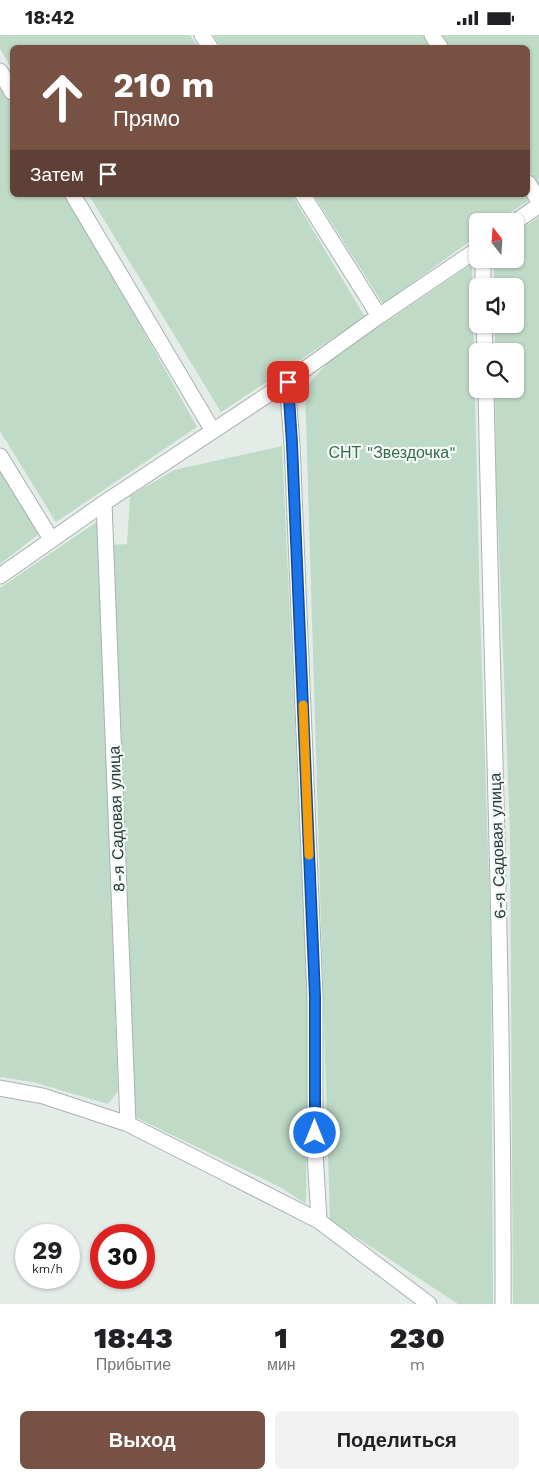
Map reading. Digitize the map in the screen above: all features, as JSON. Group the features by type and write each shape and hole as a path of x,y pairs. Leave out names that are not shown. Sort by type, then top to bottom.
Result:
{"street":[{"path":"0,71 10,88"},
{"path":"530,186 539,201"},
{"path":"74,197 213,431"},
{"path":"304,197 379,316"},
{"path":"524,216 539,205"},
{"path":"0,576 51,539 104,508 469,255"},
{"path":"288,382 315,996 315,1152 318,1221"},
{"name":"6-я Садовая улица","path":"486,398 502,1016 503,1304"},
{"path":"0,456 51,539"},
{"name":"8-я Садовая улица","path":"104,508 128,1124"},
{"path":"0,1088 43,1096 128,1124 318,1221 428,1304"}],"green space":[{"path":"0,35 190,35 197,45 10,45 10,66 0,49"},
{"path":"213,35 424,35 431,45 220,45"},
{"path":"441,35 539,35 539,187 530,172 530,45 448,45"},
{"path":"0,84 10,102 10,197 67,197 197,427 56,522 0,431"},
{"path":"90,197 293,197 365,317 221,412"},
{"path":"315,197 532,198 510,213 469,213 469,242 383,304"},
{"name":"СНТ \"Звездочка\"","path":"539,217 539,1304 513,1304 510,831 496,473 495,398 524,398 524,343 495,343 495,333 524,333 524,278 494,278 494,268 524,268 524,227"},
{"name":"СНТ \"Звездочка\"","path":"469,266 469,268 472,268 472,278 469,278 469,333 474,333 474,343 469,343 469,398 475,398 491,940 493,1304 458,1304 330,1220 305,388 331,359"},
{"name":"СНТ \"Звездочка\"","path":"282,446 308,1001 306,1204 280,1187 133,1116 113,545 127,544 130,496 174,470"},
{"path":"0,471 39,534 0,564"},
{"path":"98,521 118,1091 108,1104 33,1082 0,1077 0,588"}],"slow traffic":[{"path":"303,705 309,855"}],"route":[{"path":"288,382 315,996 315,1133"}]}
